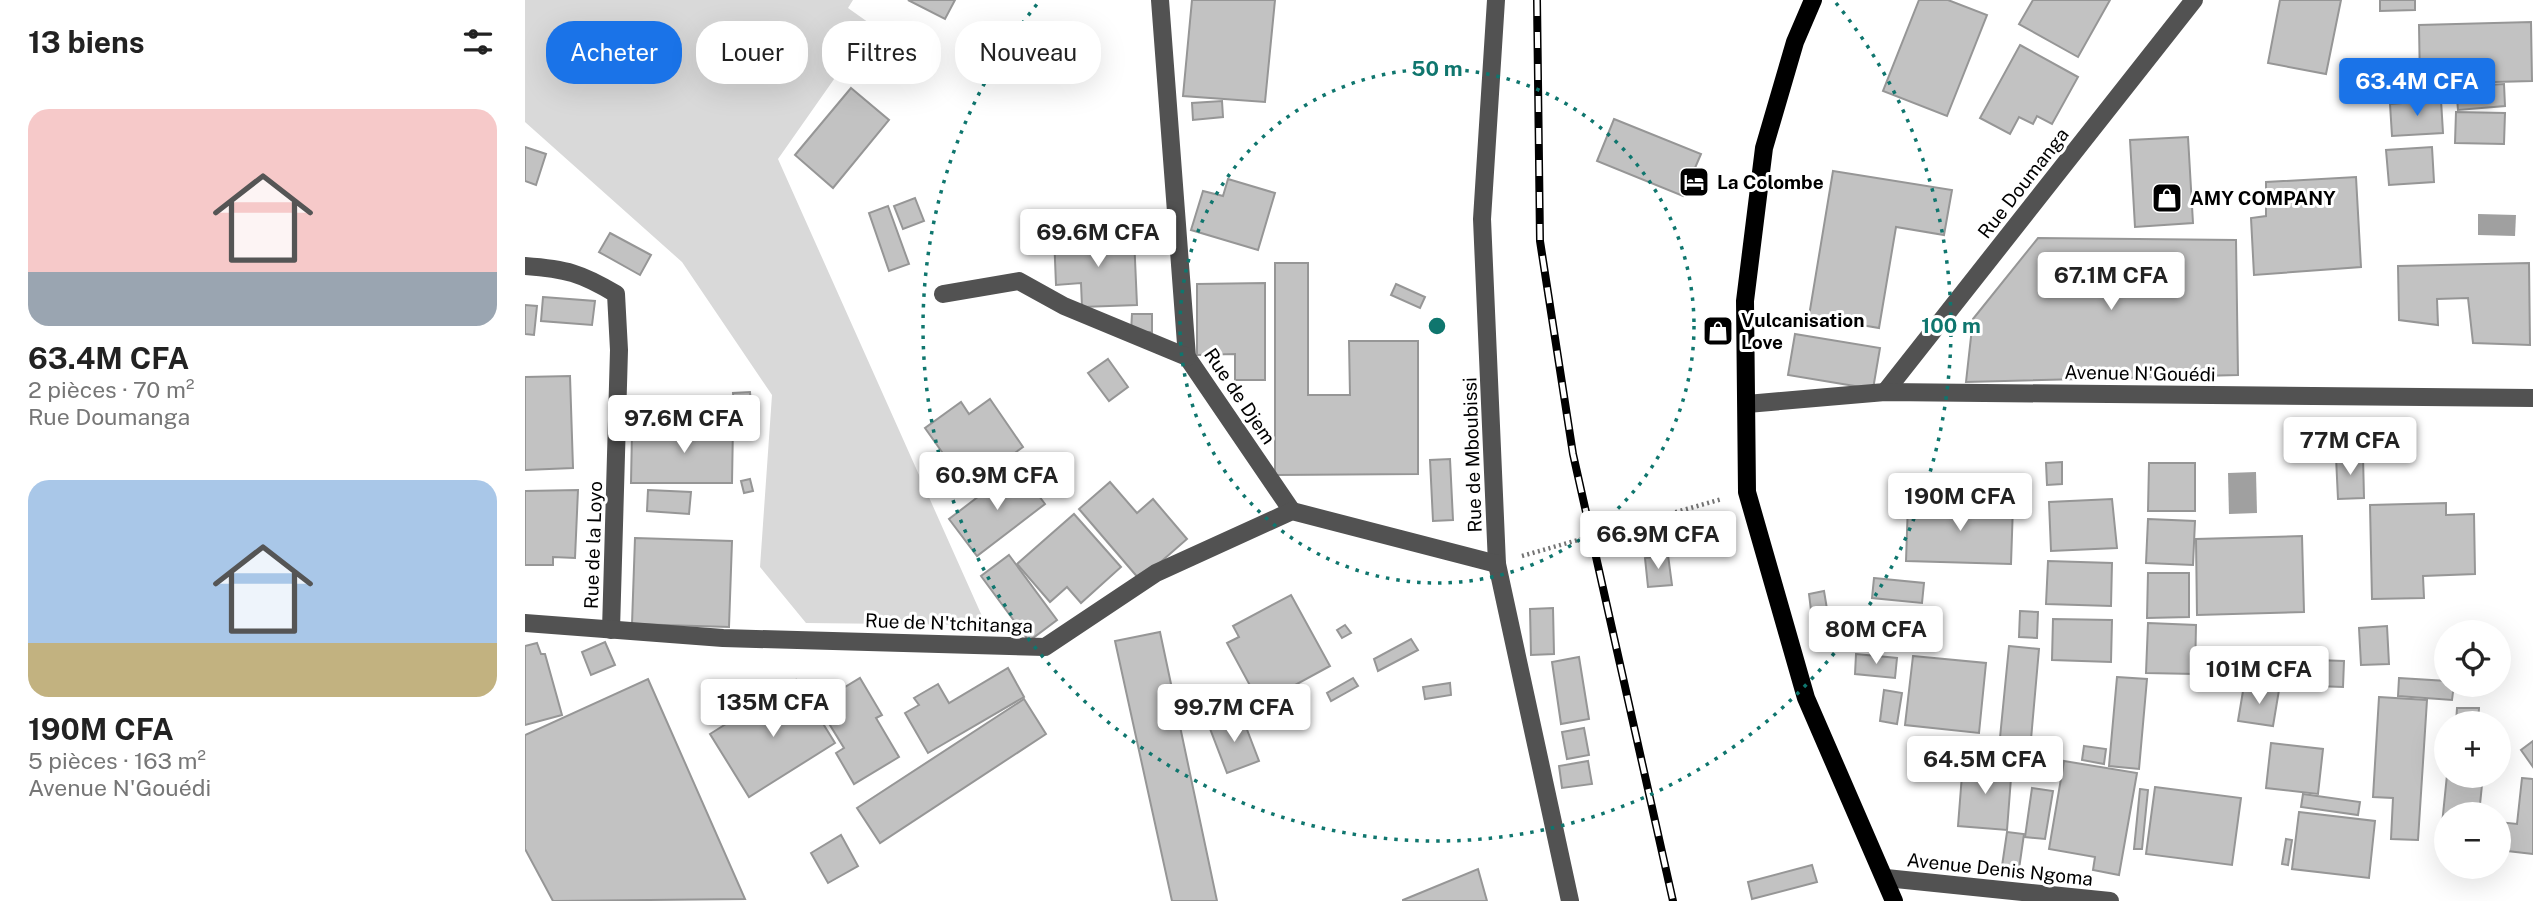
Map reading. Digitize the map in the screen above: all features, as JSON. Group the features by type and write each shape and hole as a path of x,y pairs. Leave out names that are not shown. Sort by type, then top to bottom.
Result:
{"main road":[{"path":"1813,0 1795,42 1764,148 1745,301 1747,492 1806,698 1894,901"}],"street":[{"name":"Rue de Djem","path":"1160,0 1187,357 1292,511"},
{"name":"Rue de Mboubissi","path":"1496,0 1482,219 1497,564 1570,901"},
{"name":"Rue Doumanga","path":"1885,392 2195,0"},
{"name":"Rue de la Loyo","path":"525,267 565,269 590,278 616,294 619,350 611,630"},
{"path":"943,293 1019,281 1064,306 1187,357"},
{"name":"Avenue N'Gouédi","path":"1747,404 1885,392 2533,398"},
{"path":"1292,511 1497,564"},
{"name":"Rue de N'tchitanga","path":"525,623 723,638 1045,647 1156,573 1292,511"},
{"name":"Avenue Denis Ngoma","path":"1886,878 2110,901"}],"path":[{"path":"1497,564 1590,534 1747,492"}],"shaded area":[{"path":"525,0 853,0 848,8 866,21 822,21 822,84 831,84 778,159 986,625 806,623 760,567 772,395 682,262 525,122"},
{"path":"2478,214 2516,215 2515,236 2478,235"},
{"path":"2256,472 2257,513 2229,514 2228,473"}],"building":[{"path":"908,0 955,0 945,19"},
{"path":"1192,0 1275,0 1265,102 1183,96"},
{"path":"1919,0 1948,0 1987,15 1947,116 1883,91"},
{"path":"2033,0 2110,0 2078,57 2019,24"},
{"path":"2280,0 2341,0 2326,74 2268,63"},
{"path":"2380,0 2415,0 2415,10 2380,11"},
{"path":"2531,22 2532,81 2420,84 2419,25"},
{"path":"2020,45 2078,77 2052,124 2037,116 2033,124 2019,117 2010,134 1980,118"},
{"path":"2504,84 2505,106 2458,110 2457,98 2468,97 2468,86"},
{"path":"851,88 889,120 833,188 795,155"},
{"path":"2441,100 2443,133 2392,136 2390,104"},
{"path":"1222,101 1223,117 1193,120 1192,103"},
{"path":"2456,112 2505,113 2504,144 2455,143"},
{"path":"1614,119 1701,154 1683,196 1597,161"},
{"path":"2188,137 2193,223 2135,227 2130,140"},
{"path":"525,147 546,154 536,185 525,181"},
{"path":"2432,147 2434,182 2389,185 2386,150"},
{"path":"1833,171 1952,190 1944,235 1896,227 1879,328 1809,316"},
{"path":"2356,177 2361,267 2254,275 2251,218 2266,216 2266,182"},
{"path":"1228,179 1275,193 1258,250 1191,230 1203,191 1223,196"},
{"path":"915,198 924,221 903,229 894,206"},
{"path":"888,206 909,264 889,271 869,213"},
{"path":"610,233 651,255 640,275 599,252"},
{"path":"1080,233 1081,240 1134,237 1137,305 1082,307 1081,283 1056,285 1054,235"},
{"path":"2038,238 2236,240 2238,375 1966,382 1973,319"},
{"path":"1275,263 1308,263 1308,395 1350,395 1349,341 1418,341 1418,474 1275,475"},
{"path":"2529,263 2530,345 2473,343 2468,298 2437,299 2438,325 2399,320 2398,266"},
{"path":"1265,283 1265,380 1235,380 1235,354 1197,355 1197,284"},
{"path":"1396,284 1425,297 1420,308 1391,295"},
{"path":"543,297 595,301 592,325 541,321"},
{"path":"525,305 537,306 534,335 525,334"},
{"path":"1132,314 1152,314 1152,332 1131,332"},
{"path":"1795,334 1880,348 1873,389 1788,375"},
{"path":"1108,359 1128,387 1109,401 1088,373"},
{"path":"570,376 573,468 525,470 525,377"},
{"path":"750,392 753,431 736,432 733,393"},
{"path":"990,399 1023,447 961,492 943,466 949,462 925,428 961,402 969,414"},
{"path":"677,424 733,425 732,483 631,483 632,432 677,433"},
{"path":"2363,456 2364,498 2338,499 2336,457"},
{"path":"1450,459 1453,520 1433,521 1430,460"},
{"path":"2062,462 2062,484 2047,485 2046,463"},
{"path":"2149,463 2195,463 2195,511 2148,511"},
{"path":"1017,467 1045,504 977,556 949,519"},
{"path":"750,479 753,491 744,493 741,481"},
{"path":"1110,482 1137,513 1153,499 1187,539 1140,580 1079,509"},
{"path":"578,490 575,558 553,557 553,565 525,565 525,491"},
{"path":"648,490 691,492 689,514 647,511"},
{"path":"2112,499 2117,548 2051,551 2049,502"},
{"path":"1908,503 2013,505 2011,564 1906,561"},
{"path":"2446,503 2446,515 2474,514 2475,574 2423,576 2424,598 2372,599 2370,505"},
{"path":"1074,514 1121,567 1081,603 1067,587 1050,602 1017,564"},
{"path":"2148,519 2195,521 2193,565 2146,563"},
{"path":"2302,536 2304,612 2197,615 2196,539"},
{"path":"635,538 732,541 729,627 632,624"},
{"path":"1009,555 1057,620 1029,641 981,576"},
{"path":"1668,555 1672,585 1648,587 1645,558"},
{"path":"2048,561 2112,563 2111,606 2046,604"},
{"path":"2148,573 2189,573 2189,617 2147,618"},
{"path":"1874,578 1924,583 1922,603 1872,598"},
{"path":"1824,591 1828,615 1812,618 1809,594"},
{"path":"1291,595 1330,666 1260,704 1227,643 1239,637 1233,626"},
{"path":"1553,608 1554,654 1531,655 1530,609"},
{"path":"2020,611 2038,612 2037,638 2019,637"},
{"path":"2053,619 2112,620 2111,662 2052,660"},
{"path":"2148,623 2196,625 2195,674 2146,673"},
{"path":"1345,625 1351,633 1342,638 1337,630"},
{"path":"2387,626 2389,664 2361,665 2359,628"},
{"path":"1160,632 1217,901 1172,901 1115,641"},
{"path":"1411,639 1418,650 1378,671 1374,659"},
{"path":"605,642 615,665 591,675 582,652"},
{"path":"537,643 541,654 545,654 562,715 525,725 525,646"},
{"path":"2009,646 2039,649 2028,773 2019,772 2020,760 1998,758"},
{"path":"1856,654 1897,658 1895,678 1855,674"},
{"path":"1913,656 1986,663 1979,733 1905,725"},
{"path":"1579,657 1589,719 1561,724 1552,662"},
{"path":"2289,659 2344,661 2343,687 2288,685"},
{"path":"1008,668 1024,697 928,753 905,713 919,705 914,698 938,684 949,703"},
{"path":"2117,677 2147,679 2139,769 2109,766"},
{"path":"860,678 882,715 876,718 899,757 854,784 836,753 844,748 817,704"},
{"path":"1353,678 1358,686 1331,701 1327,693"},
{"path":"2399,678 2434,680 2434,697 2452,697 2452,700 2398,696"},
{"path":"648,679 745,899 553,901 525,849 525,735"},
{"path":"796,680 835,743 749,797 710,734"},
{"path":"1450,683 1451,695 1425,699 1423,687"},
{"path":"2244,685 2279,690 2273,726 2238,721"},
{"path":"1884,690 1902,693 1897,724 1880,721"},
{"path":"2379,697 2427,700 2418,840 2391,839 2393,798 2373,797"},
{"path":"1024,699 1046,734 880,843 857,808"},
{"path":"2457,708 2479,708 2479,711 2457,711"},
{"path":"1241,714 1259,761 1227,773 1209,726"},
{"path":"1584,728 1589,755 1567,759 1562,732"},
{"path":"2533,741 2533,767 2521,750"},
{"path":"2271,743 2323,749 2318,794 2266,788"},
{"path":"2084,746 2106,749 2104,764 2082,760"},
{"path":"1588,761 1592,784 1562,788 1559,766"},
{"path":"2064,761 2137,773 2119,875 2093,870 2095,857 2049,849"},
{"path":"1963,762 2012,765 2007,830 1958,826"},
{"path":"2522,778 2533,779 2533,854 2511,851 2511,823 2517,824"},
{"path":"2155,787 2241,798 2232,865 2146,854"},
{"path":"2032,788 2053,791 2045,839 2025,837"},
{"path":"2446,788 2482,788 2480,802 2444,802"},
{"path":"2140,789 2148,790 2142,849 2134,849"},
{"path":"2303,794 2360,802 2358,815 2301,807"},
{"path":"2299,812 2375,821 2369,878 2292,869"},
{"path":"2007,832 2024,834 2019,869 2002,866"},
{"path":"841,835 858,866 828,883 811,853"},
{"path":"2286,839 2292,840 2288,865 2282,864"},
{"path":"1812,865 1817,882 1752,899 1748,882"},
{"path":"1478,869 1487,901 1403,901 1403,900"}],"railway":[{"path":"1537,0 1540,241 1573,454 1673,901"}],"place":[{"name":"La Colombe","path":"1694,182"},
{"name":"AMY COMPANY","path":"2167,198"},
{"name":"Vulcanisation Love","path":"1718,331"}]}
